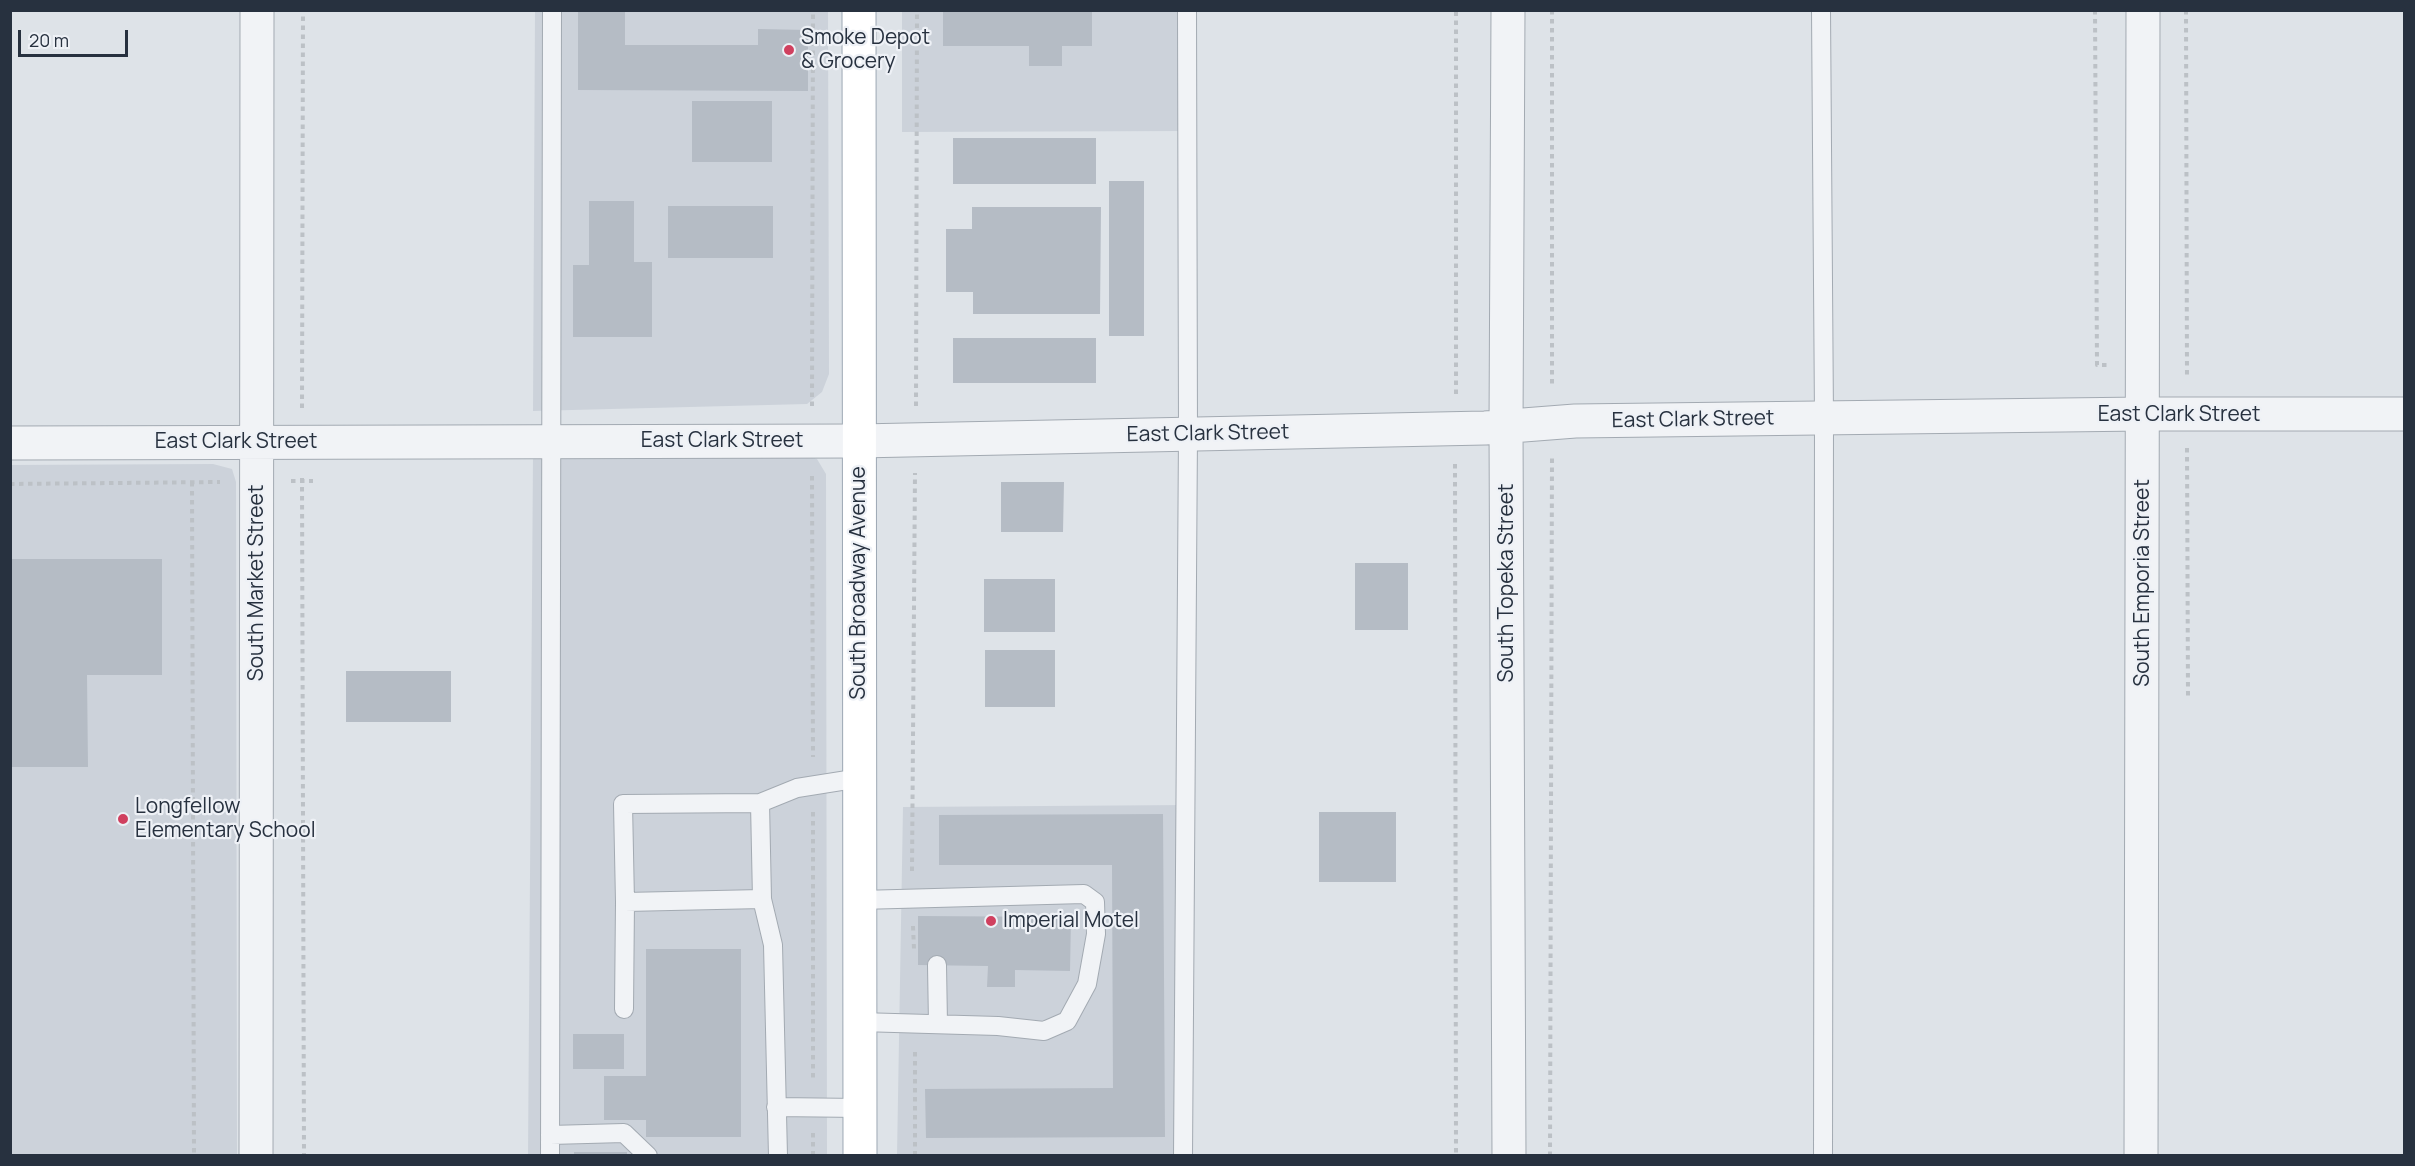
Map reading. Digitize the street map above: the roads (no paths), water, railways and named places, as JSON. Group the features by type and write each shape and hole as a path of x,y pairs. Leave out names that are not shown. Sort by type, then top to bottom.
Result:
{"main road":[{"name":"South Broadway Avenue","path":"859,10 860,1155"}],"street":[{"name":"South Market Street","path":"256,1155 257,10"},
{"name":"South Topeka Street","path":"1508,10 1506,427 1509,1155"},
{"name":"South Emporia Street","path":"2141,1155 2143,10"},
{"name":"East Clark Street","path":"10,443 859,441 1456,429 1552,423 1824,418 2404,414"}],"lane":[{"path":"550,1155 552,10"},
{"path":"1183,1155 1188,434 1186,10"},
{"path":"1821,10 1824,418 1823,1155"},
{"path":"624,1009 623,804 760,803 797,788 860,778"},
{"path":"760,803 762,899 773,945 778,1155"},
{"path":"860,900 912,899 936,907 1084,894 1095,902 1096,934 1087,984 1067,1021 1044,1031 998,1026 860,1022"},
{"path":"625,902 762,899"},
{"path":"937,965 938,1024"},
{"path":"776,1107 860,1108"},
{"path":"550,1135 624,1133 648,1155"}],"place":[{"name":"Smoke Depot & Grocery","path":"789,50"},
{"name":"Longfellow Elementary School","path":"123,819"},
{"name":"Imperial Motel","path":"991,921"}]}
